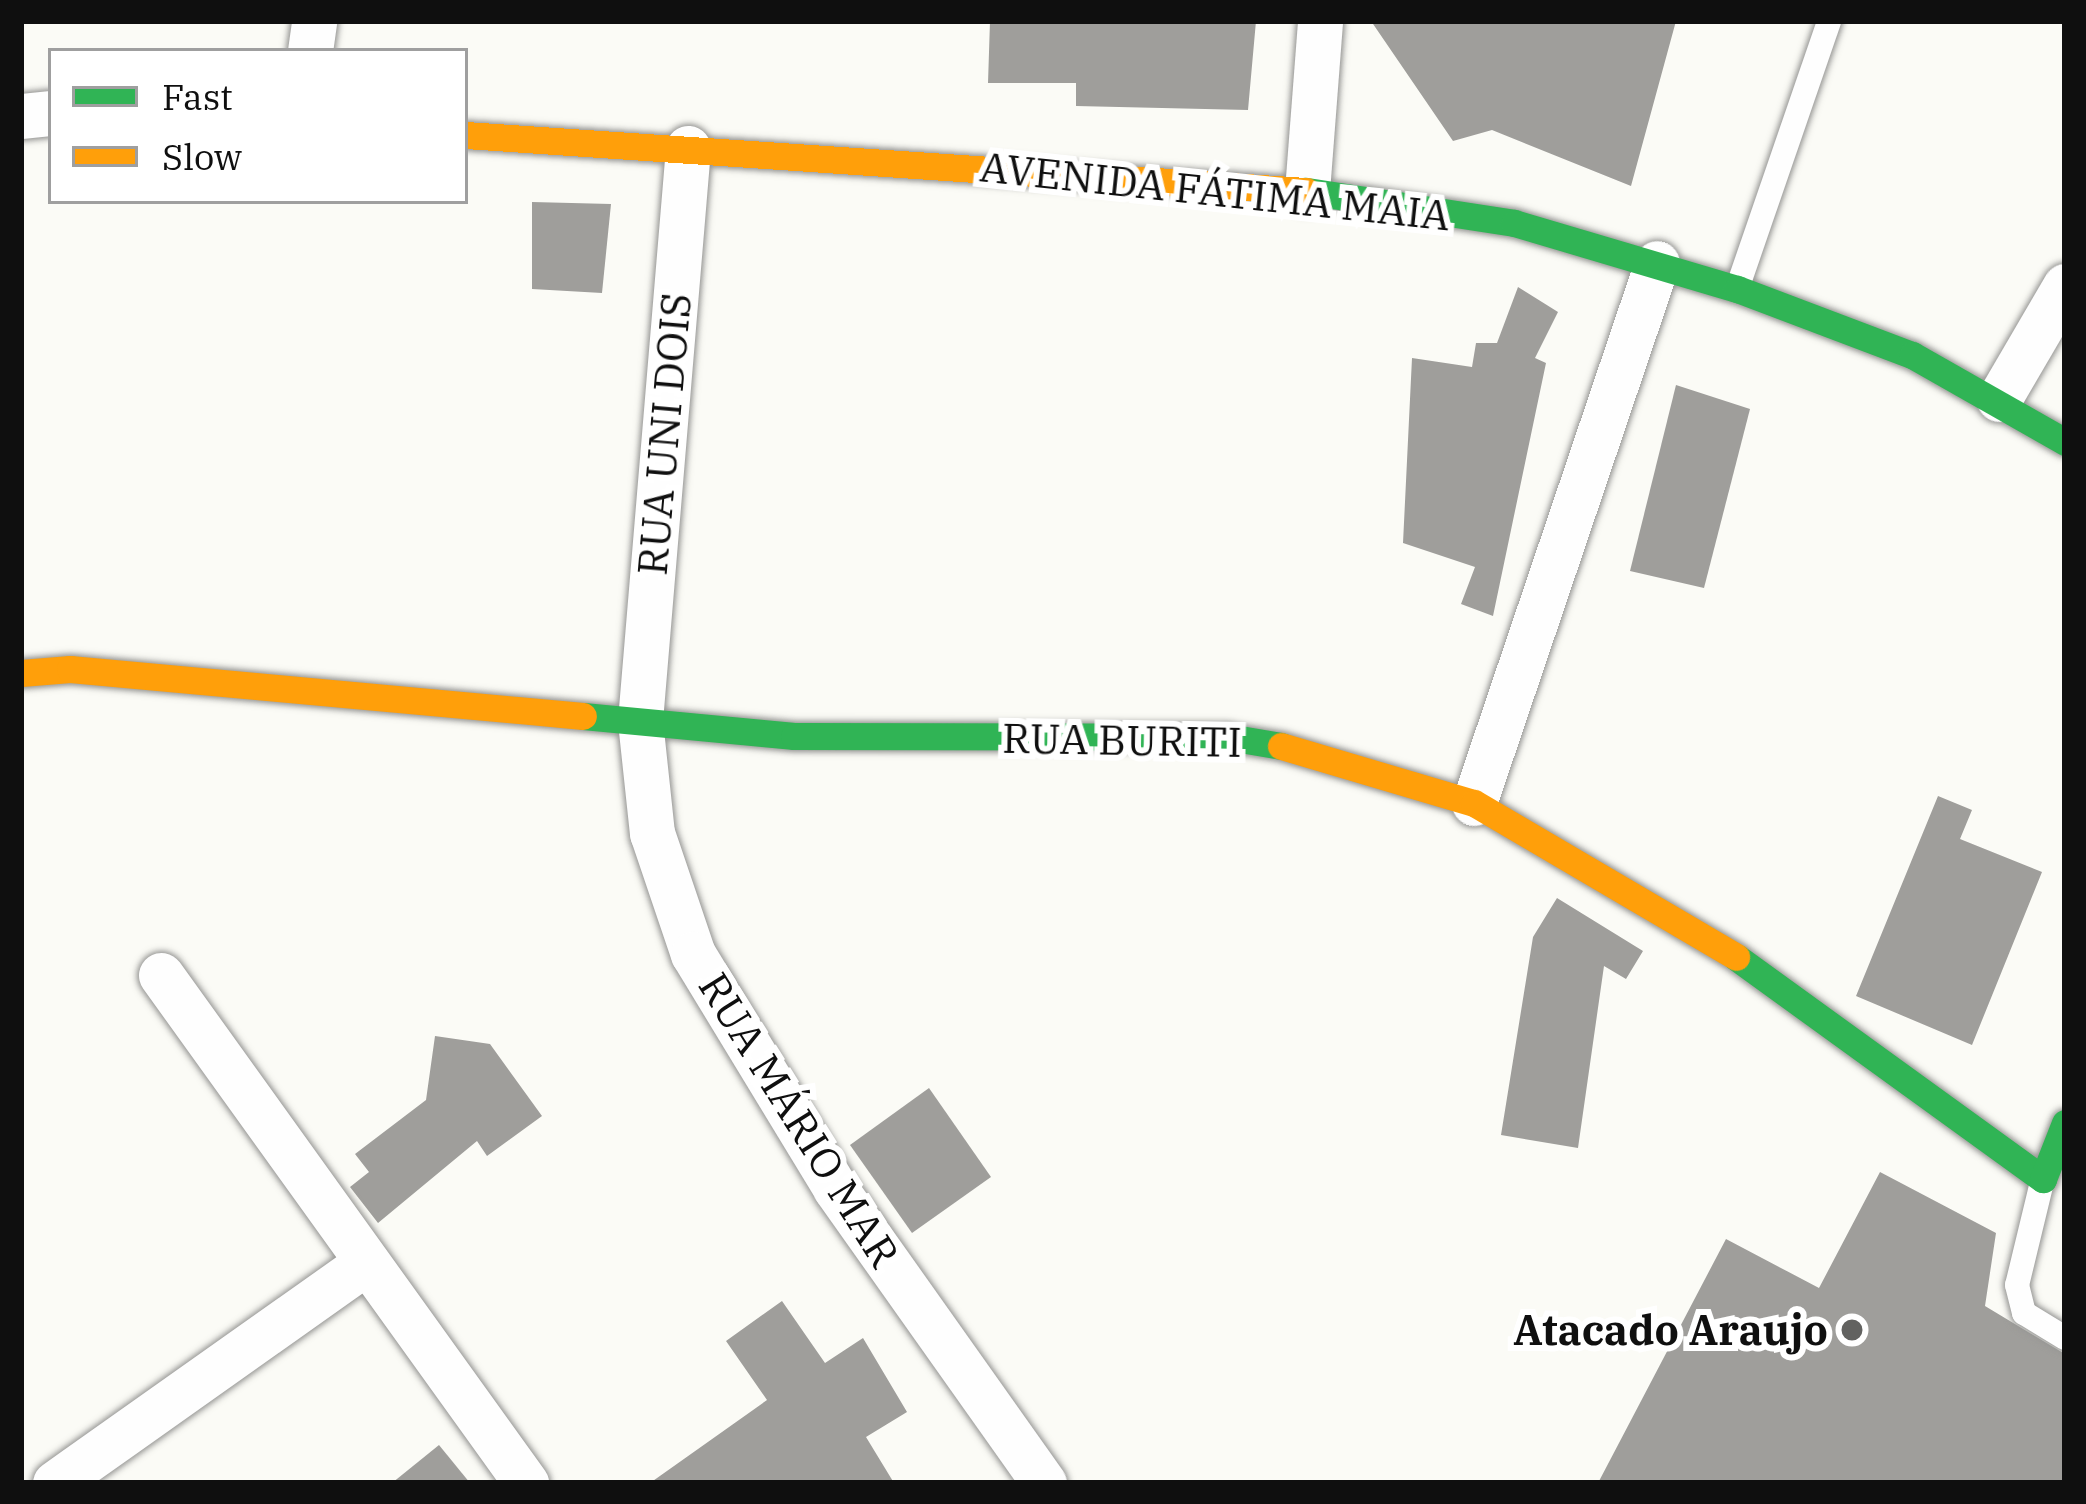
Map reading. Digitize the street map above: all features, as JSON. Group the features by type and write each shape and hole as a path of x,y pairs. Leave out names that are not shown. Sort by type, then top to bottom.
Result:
{"street":[{"path":"1306,191 1319,21"},
{"name":"AVENIDA FÁTIMA MAIA","path":"468,135 1306,191 1514,223 1737,289 1912,355 1999,399 2065,442"},
{"name":"RUA UNI DOIS","path":"640,721 688,148"},
{"path":"1474,803 1657,263"},
{"path":"1999,399 2065,286"},
{"name":"RUA BURITI","path":"21,673 70,669 794,736 1228,737 1342,760 1474,803 1735,956 2043,1179"},
{"name":"RUA MÁRIO MAR","path":"640,721 652,833 693,954 835,1188 1044,1483"},
{"path":"161,975 526,1483"},
{"path":"2043,1179 2065,1123"},
{"path":"55,1483 367,1262"}],"lane":[{"path":"1737,289 1829,21"},
{"path":"2043,1179 2017,1285 2024,1313 2065,1338"}],"building":[{"path":"990,21 1256,21 1248,110 1076,106 1076,83 988,83"},
{"path":"1371,21 1676,21 1631,186 1492,130 1453,141"},
{"path":"532,202 611,204 602,293 532,289"},
{"path":"1518,287 1558,312 1535,358 1546,363 1493,616 1461,604 1475,567 1403,543 1412,358 1472,367 1476,343 1497,343"},
{"path":"1676,385 1750,409 1704,588 1630,571"},
{"path":"1938,796 1972,810 1960,839 2042,872 1972,1045 1856,996"},
{"path":"1557,898 1643,951 1626,979 1604,966 1578,1148 1501,1135 1533,937"},
{"path":"435,1036 490,1044 542,1116 487,1156 477,1141 378,1223 350,1187 369,1172 355,1154 426,1100"},
{"path":"929,1088 991,1177 912,1233 850,1145"},
{"name":"Atacado Araujo","path":"1880,1172 1996,1233 1985,1306 2065,1354 2065,1483 1598,1483 1726,1239 1819,1288"},
{"path":"782,1301 825,1363 863,1338 907,1412 866,1437 894,1483 650,1483 767,1400 726,1341"},
{"path":"439,1445 470,1483 392,1483"}],"traffic: fast":[{"path":"1306,191 1514,223 1737,289 1912,355 2065,442"},
{"path":"583,716 794,736 1228,737 1281,746"},
{"path":"1736,957 2043,1179 2065,1123"}],"traffic: slow":[{"path":"468,135 1306,191"},
{"path":"21,673 70,669 583,716"},
{"path":"1281,746 1474,803 1736,957"}],"place":[{"name":"Atacado Araujo","path":"1852,1330"}]}
